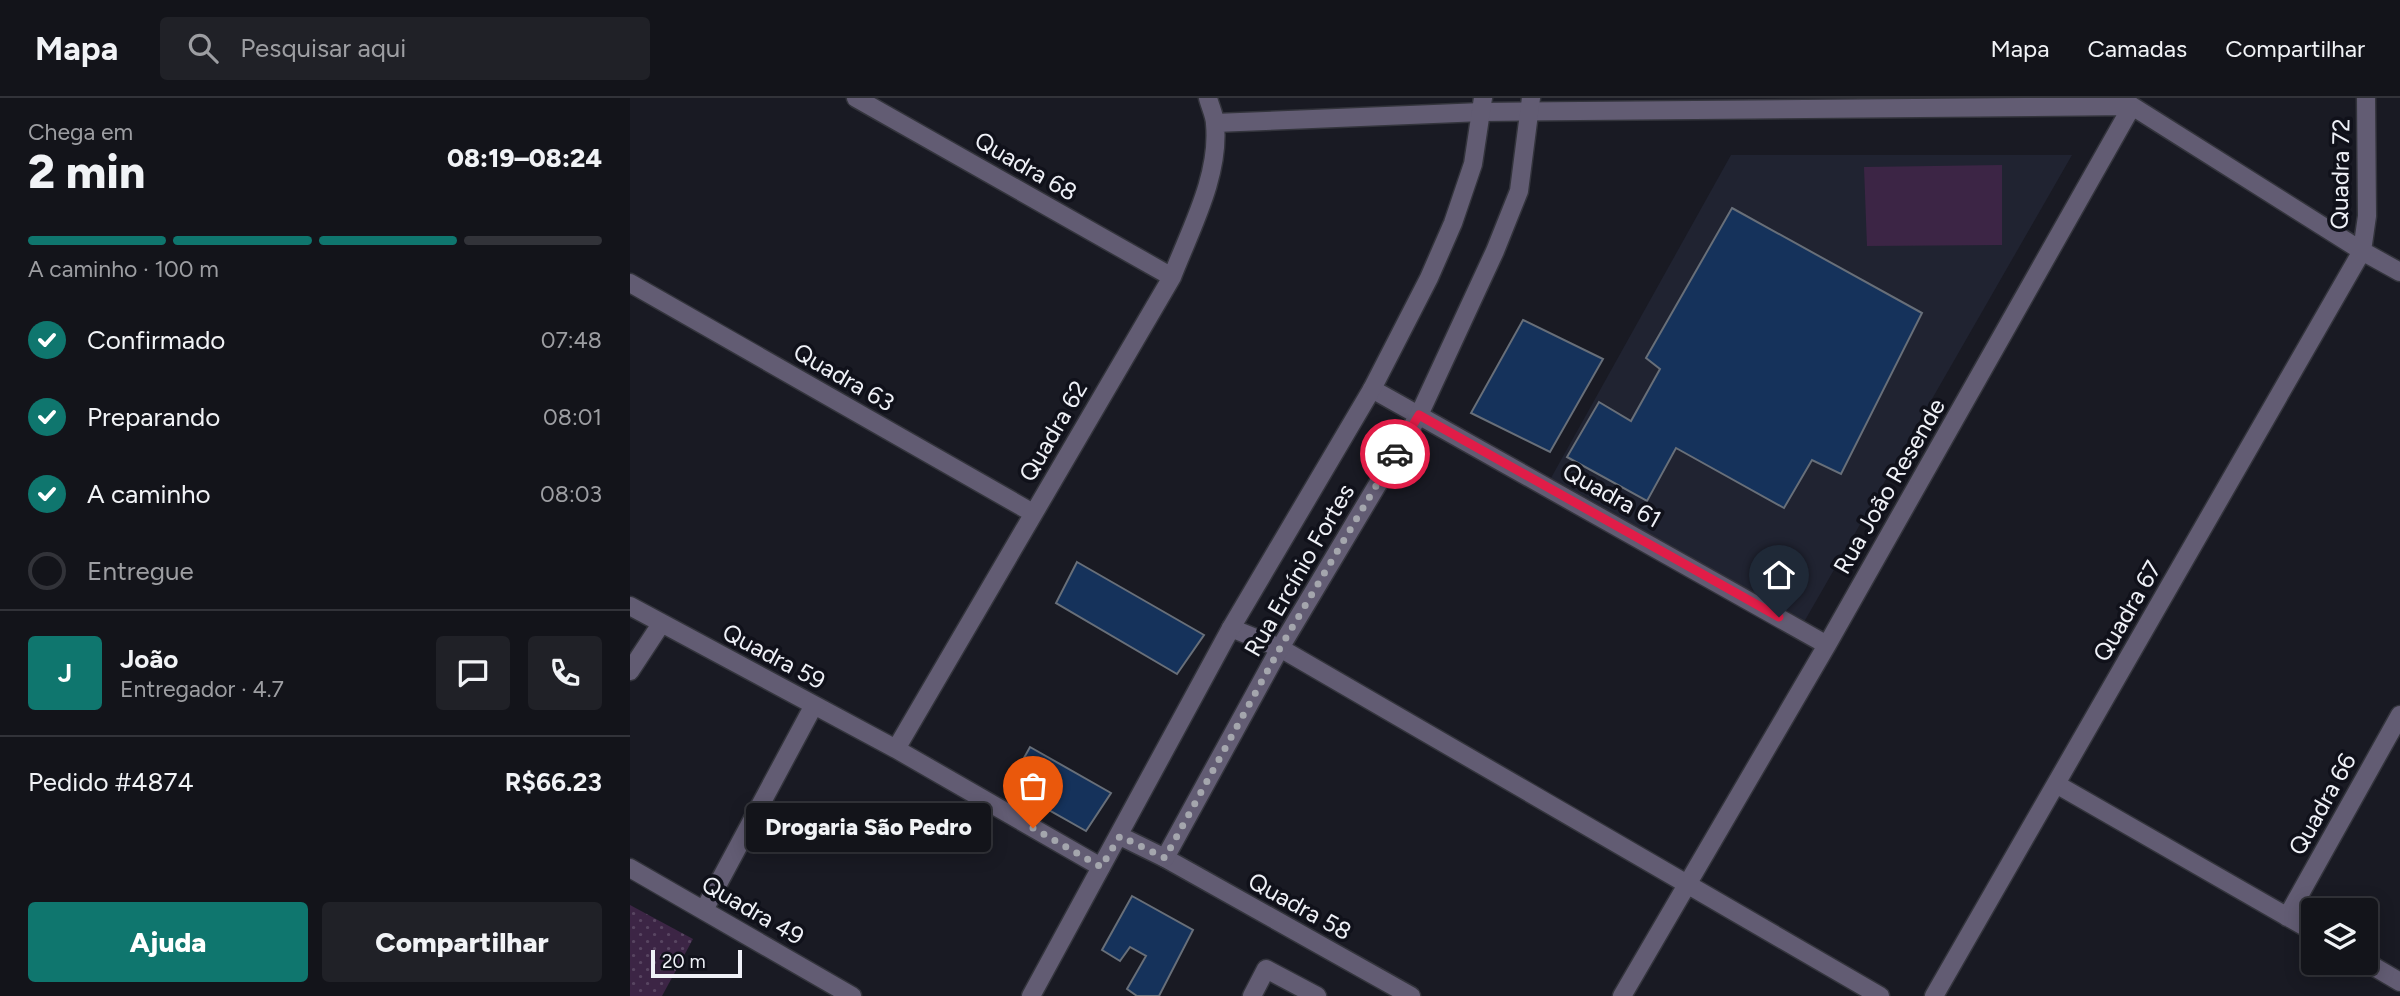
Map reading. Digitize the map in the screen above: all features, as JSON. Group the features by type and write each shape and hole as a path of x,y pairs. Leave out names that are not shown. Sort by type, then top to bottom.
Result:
{"street":[{"name":"Quadra 68","path":"856,98 1172,277"},
{"name":"Quadra 62","path":"896,749 1172,277 1205,192 1214,156 1215,123 1208,98"},
{"name":"Quadra 72","path":"2362,251 2367,216 2366,98"},
{"path":"1215,123 1482,105 2132,102 2362,251 2400,272"},
{"name":"Rua João Resende","path":"1622,996 1827,645 2132,102"},
{"name":"Rua Ercínio Fortes","path":"1031,996 1231,628 1372,389 1429,278 1473,164 1482,105"},
{"name":"Rua Ercínio Fortes","path":"1165,858 1280,648 1419,415 1495,251 1519,191 1531,105"},
{"name":"Quadra 67","path":"1934,996 2362,251"},
{"name":"Quadra 63","path":"630,283 1033,513"},
{"name":"Quadra 61","path":"1372,389 1827,645"},
{"name":"Quadra 59","path":"630,606 896,749 1101,867"},
{"path":"630,671 661,624"},
{"path":"1231,628 1280,648 1880,996"},
{"path":"704,910 814,705"},
{"name":"Quadra 66","path":"2287,917 2400,715"},
{"path":"2056,784 2301,925"},
{"path":"1120,836 1165,858"},
{"name":"Quadra 58","path":"1165,858 1410,996"},
{"name":"Quadra 49","path":"630,867 852,996"},
{"path":"1252,996 1266,969 1317,996"},
{"path":"2378,969 2400,982"}],"shaded area":[{"path":"1731,155 2072,155 1804,622 1551,478"},
{"path":"2002,165 2002,245 1867,246 1864,167"},
{"path":"630,905 693,939 662,996 630,996"}],"building":[{"path":"1732,208 1922,313 1841,474 1812,460 1784,508 1676,448 1647,501 1567,457 1599,402 1631,421 1660,369 1646,358"},
{"path":"1523,320 1603,359 1550,452 1471,413"},
{"path":"1077,562 1204,635 1177,674 1056,603"},
{"path":"1030,747 1111,793 1086,831 1008,787"},
{"path":"1132,896 1193,930 1159,996 1137,996 1127,989 1146,956 1130,947 1120,961 1102,950"}],"way so far":[{"path":"1033,828 1101,867 1120,836 1165,858 1280,648 1395,454"}],"place":[{"name":"Drogaria São Pedro","path":"1033,828"}],"route":[{"path":"1395,454 1419,415 1779,617"}]}
